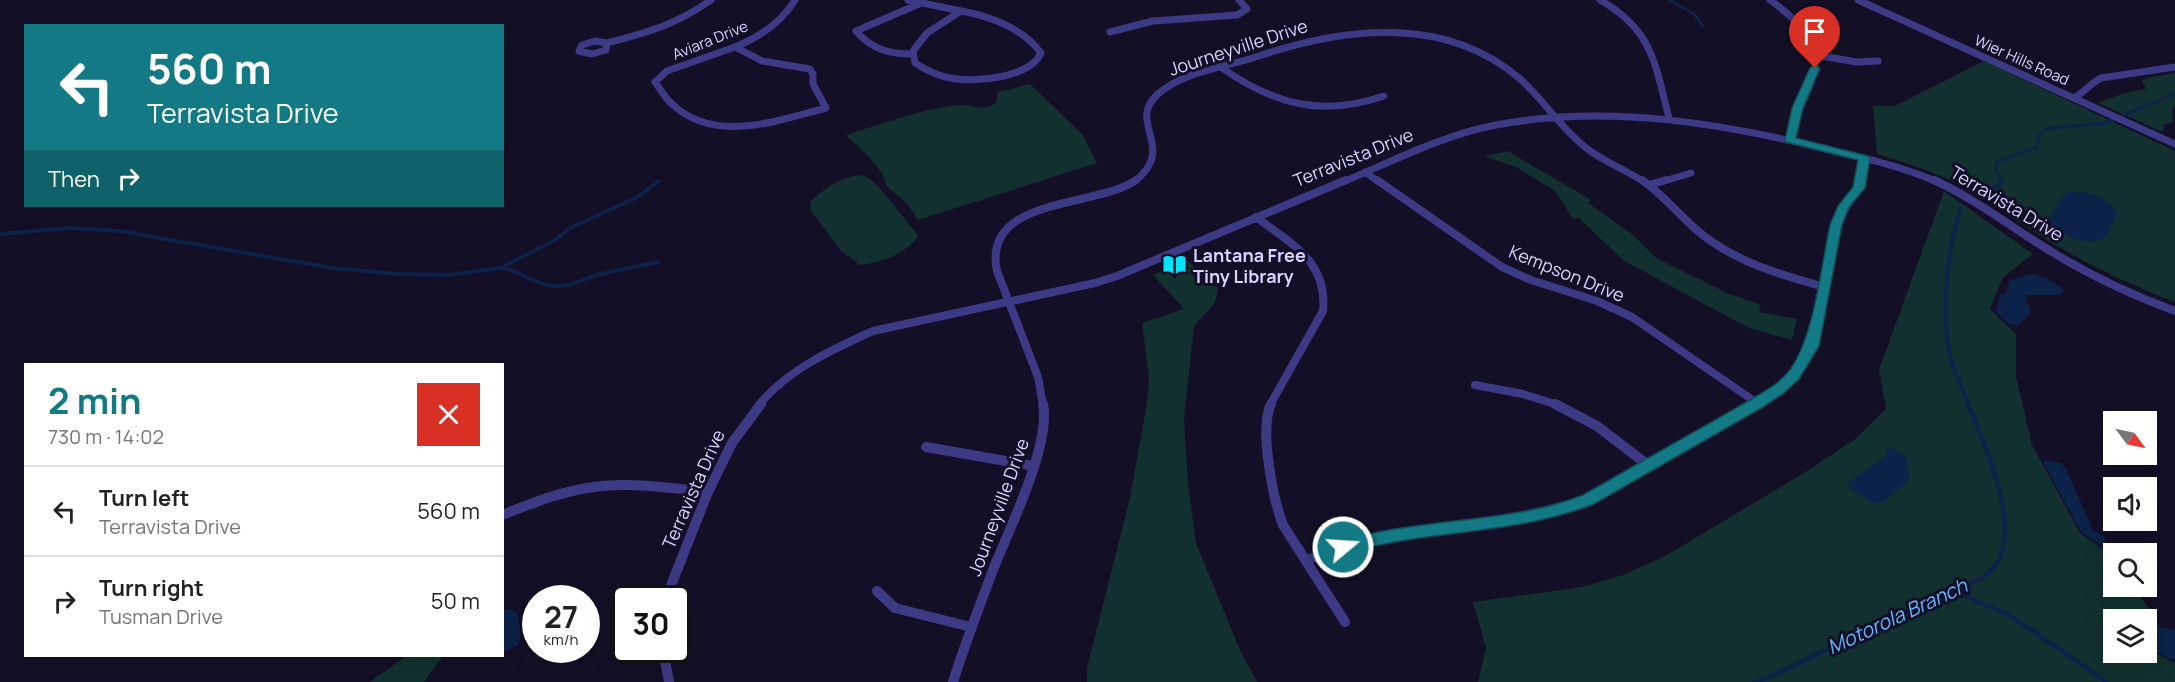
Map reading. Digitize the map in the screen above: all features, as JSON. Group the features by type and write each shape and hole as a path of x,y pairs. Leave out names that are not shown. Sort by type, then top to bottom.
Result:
{"street":[{"path":"607,43 673,24 711,0"},
{"name":"Aviara Drive","path":"735,47 762,61 810,69 813,74 813,84 826,108 748,126 716,125 688,116 669,104 655,82 658,76 667,71 735,47 776,24 791,9 795,0"},
{"path":"908,0 919,4 962,10 989,17 1032,40 1041,53 1038,60 1019,72 985,81 966,82 951,79 920,67 913,61 914,48 927,33 962,10"},
{"path":"1110,32 1153,21 1237,15 1247,9 1239,0"},
{"path":"1599,0 1628,18 1644,36 1669,118"},
{"path":"1770,0 1800,26 1812,44 1815,55 1815,73 1797,108 1790,140"},
{"name":"Wier Hills Road","path":"1858,0 2175,144"},
{"path":"912,54 881,51 866,43 856,31 919,4"},
{"name":"Journeyville Drive","path":"953,682 971,627 1034,466 1043,429 1042,390 995,262 998,245 1009,228 1038,209 1106,194 1133,183 1150,166 1154,156 1154,142 1146,121 1147,106 1166,88 1183,80 1335,35 1369,32 1401,33 1443,40 1490,58 1520,79 1590,151 1649,185 1704,236 1724,250 1762,268 1824,287"},
{"path":"1815,55 1857,62 1878,61"},
{"path":"2074,98 2088,90 2093,82 2101,78 2175,67"},
{"path":"1222,68 1260,93 1295,104 1348,106 1370,103 1384,96"},
{"name":"Terravista Drive","path":"671,585 708,492 732,443 762,402 818,356 873,331 1095,283 1117,276 1461,133 1504,123 1555,116 1626,115 1669,118 1724,126 1864,158 1946,185 1982,205 2073,265 2116,287 2175,311"},
{"path":"1307,560 1379,536 1512,520 1559,510 1588,500 1758,403 1785,384 1808,356 1815,334 1839,214 1859,188 1864,158"},
{"name":"Kempson Drive","path":"1365,172 1502,267 1531,280 1597,301 1632,317 1758,403"},
{"path":"1649,185 1691,173"},
{"path":"1256,217 1308,259 1320,274 1325,285 1326,299 1323,311 1269,407 1266,420 1274,498 1283,525 1345,622"},
{"path":"1475,385 1519,392 1565,408 1596,425 1648,465"},
{"path":"926,447 1034,466"},
{"path":"504,514 569,491 600,486 627,485 708,492"},
{"path":"877,591 886,602 905,612 971,627"},
{"path":"665,663 669,682"}],"green space":[{"path":"1984,61 2175,151 2175,302 2133,285 2072,254 2014,219 2015,216 1999,205 1966,187 1931,172 1877,154 1873,106 1895,106"},
{"path":"2175,73 2173,122 2164,125 2163,132 2098,103 2124,93 2146,89 2142,81 2147,78"},
{"path":"1030,84 1083,135 1097,163 918,220 906,202 886,186 877,166 846,135 947,106 965,105 983,108 991,106 996,103 998,92"},
{"path":"1508,151 1591,200 1588,203 1632,234 1656,258 1727,293 1761,305 1759,312 1797,319 1792,340 1749,328 1624,261 1578,217 1573,219 1556,192 1518,168 1484,156"},
{"path":"859,175 868,178 878,187 918,235 901,252 876,262 860,265 840,250 810,209 811,201 821,192 846,178"},
{"path":"1944,191 2033,254 2003,277 1990,309 2016,334 2016,376 2032,445 2080,533 2103,549 2103,597 2140,597 2149,609 2103,609 2103,663 2157,663 2157,654 2175,663 2175,682 1478,682 1486,648 1473,602 1582,587 1623,575 1667,555 1796,478 1854,440 1886,409 1879,370"},
{"path":"1187,260 1218,288 1215,303 1194,326 1184,419 1188,484 1196,543 1239,648 1257,682 1087,682 1087,668 1130,497 1147,403 1149,378 1142,323 1184,309 1153,275"},
{"path":"405,657 442,657 424,682 370,682"}],"water":[{"path":"2070,191 2094,195 2115,208 2117,214 2106,237 2091,241 2077,240 2050,225 2056,206"},
{"path":"2032,274 2050,280 2065,292 2058,295 2025,295 2031,312 2018,326 2008,323 1996,312 2000,294 2005,294 2010,280"},
{"path":"1890,447 1907,458 1909,480 1883,502 1873,503 1849,488 1847,483 1886,456 1887,449"},
{"path":"2046,460 2061,463 2066,469 2093,530 2105,538 2103,546 2081,532 2043,462"},
{"path":"504,610 516,611 520,638 518,646 504,651"},
{"path":"2158,626 2175,630 2175,659 2169,659 2157,652"}],"waterway":[{"path":"1670,0 1694,14 1703,26"},
{"name":"Motorola Branch","path":"2001,182 1996,170 1996,162 2037,147 2039,135 2045,129 2105,123 2175,94"},
{"name":"Motorola Branch","path":"1985,193 2000,185 2002,180"},
{"path":"0,234 70,228 119,231 332,268 398,274 448,275 501,268 555,240 570,228 638,197 658,181"},
{"name":"Motorola Branch","path":"1961,208 1956,223 1947,276 1946,329 1951,360 1969,405"},
{"path":"502,268 542,284 561,286 602,274 658,262"},
{"name":"Motorola Branch","path":"1754,682 1786,670 1862,631 1950,594 1993,569 2002,553 2005,533 2003,511 1999,487 1968,404"},
{"path":"1956,592 2011,616 2107,682"}],"place":[{"name":"Lantana Free Tiny Library","path":"1175,265"}],"route":[{"path":"1343,547 1397,533 1541,515 1588,500 1758,403 1794,376 1812,346 1839,214 1859,188 1864,158 1790,140 1797,108 1812,80 1815,68"}]}
